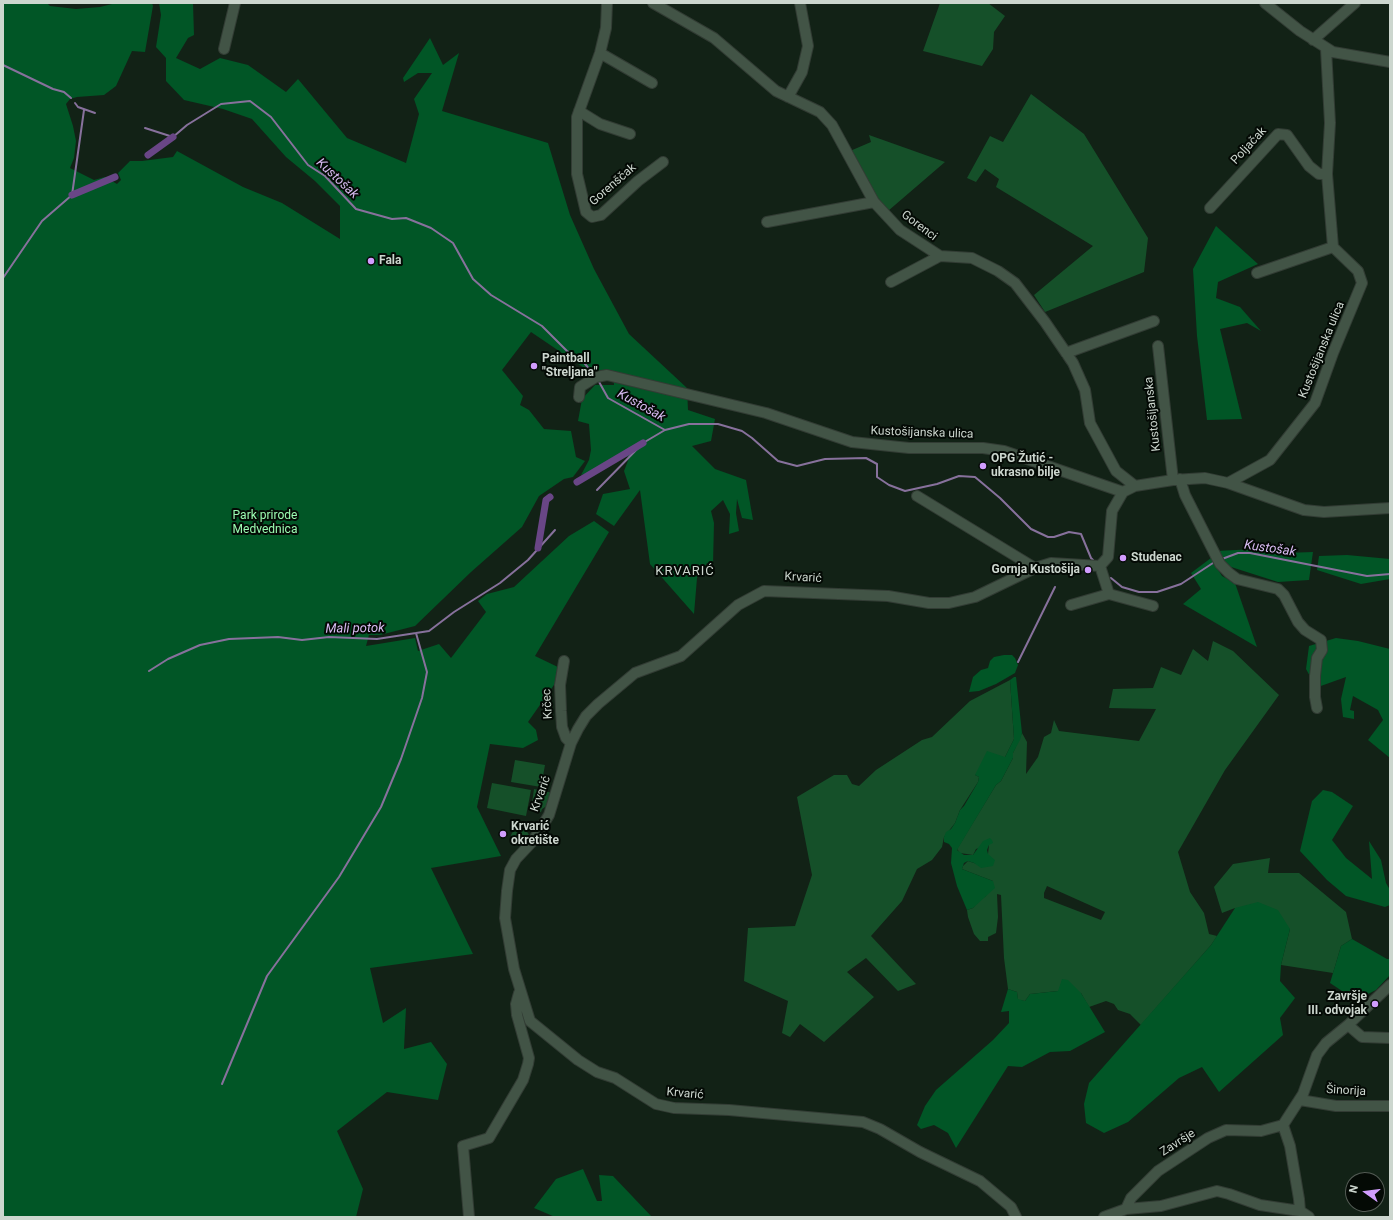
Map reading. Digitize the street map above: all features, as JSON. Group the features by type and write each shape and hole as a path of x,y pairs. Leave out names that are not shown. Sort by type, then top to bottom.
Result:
{"street":[{"path":"224,49 234,3"},
{"name":"Gorenščak","path":"607,3 606,28 600,53 579,111 576,135 577,174 582,197 589,215 596,217 604,212 638,181 663,162"},
{"name":"Gorenci","path":"653,3 714,38 729,49 761,80 788,97 811,106 829,121 874,202 900,230 940,256 972,258 998,271 1015,283 1038,311 1066,353 1083,384 1090,422 1116,471 1135,486"},
{"path":"788,97 802,72 808,46 800,3"},
{"path":"1265,3 1326,49 1346,56 1390,62"},
{"path":"1313,40 1355,3"},
{"path":"1257,273 1333,247 1327,174 1330,123 1326,49"},
{"path":"600,53 652,83"},
{"path":"579,111 600,124 630,134"},
{"name":"Poljačak","path":"1210,208 1278,134 1287,135 1309,166 1319,174 1327,174"},
{"path":"767,222 874,202"},
{"name":"Kustošijanska ulica","path":"1228,483 1270,460 1315,404 1333,353 1362,283 1358,271 1333,247"},
{"path":"891,282 940,256"},
{"path":"1066,353 1154,321"},
{"name":"Kustošijanska","path":"1158,346 1176,480 1186,495 1218,559 1228,573 1237,579 1278,589 1284,595 1298,622 1305,630 1321,640 1322,650 1316,658 1315,697 1317,708"},
{"name":"Kustošijanska ulica","path":"578,396 580,387 596,377 607,375 766,413 852,442 909,448 983,448 1004,451 1123,492"},
{"path":"1109,594 1100,566 1108,557 1112,511 1123,492 1135,486 1176,480 1205,478 1228,483 1304,510 1340,511 1390,508"},
{"path":"917,496 1035,568"},
{"name":"Krvarić","path":"1016,1217 1011,1207 980,1181 920,1152 880,1129 863,1122 729,1110 674,1108 656,1104 615,1078 597,1072 578,1060 530,1021 520,992 505,918 510,870 516,859 533,841 549,815 571,743 586,716 631,676 644,668 681,656 738,605 764,590 888,596 929,603 949,603 975,597 1035,568 1051,563 1100,566"},
{"path":"1071,605 1109,594 1153,606"},
{"name":"Krčec","path":"564,661 560,685 562,727 566,738 571,743"},
{"path":"1300,1211 1290,1146 1283,1125 1300,1100 1320,1050 1332,1037 1348,1025 1390,985"},
{"path":"469,1217 463,1146 489,1138 524,1080 528,1064 529,1058 516,1004 520,992"},
{"path":"1348,1025 1362,1037 1390,1038"},
{"name":"Šinorija","path":"1300,1100 1336,1106 1390,1106"},
{"name":"Završje","path":"1126,1209 1131,1198 1158,1171 1208,1138 1226,1130 1261,1131 1283,1125"},
{"path":"1104,1217 1126,1209 1161,1206 1217,1191 1260,1205 1300,1211 1309,1217"}],"green space":[{"name":"Park prirode Medvednica","path":"3,3 47,3 50,6 76,9 100,7 116,3 152,3 153,6 145,52 132,51 116,86 104,95 77,97 70,99 66,104 76,141 74,158 70,168 94,180 105,177 117,184 121,180 118,173 130,161 173,157 177,151 243,187 282,203 340,239 340,206 315,181 286,157 252,119 223,109 184,100 166,81 166,58 156,47 161,15 159,3 193,3 194,35 188,38 176,58 200,69 220,58 248,65 286,92 298,79 347,138 406,163 419,114 414,99 432,73 418,73 404,82 403,78 430,38 443,65 459,53 442,111 548,143 570,215 594,269 629,334 687,388 688,410 715,419 711,441 692,446 715,469 746,480 753,520 742,518 737,499 736,513 739,531 729,534 730,514 723,500 711,511 714,523 713,565 707,563 697,578 694,614 650,564 640,490 614,526 596,514 603,494 630,489 624,471 629,458 622,452 581,475 589,460 591,450 589,424 578,421 582,399 595,385 614,385 613,371 590,372 531,332 502,370 523,396 520,405 529,410 544,429 571,431 576,457 585,461 573,477 564,479 539,496 522,527 471,572 415,626 380,635 369,635 366,646 415,638 418,651 439,644 451,658 486,612 478,601 487,594 514,587 569,536 594,521 609,532 535,656 560,668 556,682 528,722 536,730 538,740 523,748 490,744 477,807 501,856 431,868 473,954 370,968 383,1023 406,1008 404,1049 431,1042 447,1064 438,1100 387,1092 337,1131 363,1189 356,1217 3,1217"},
{"path":"940,3 988,3 1005,16 994,32 993,49 982,66 923,51"},
{"path":"1031,94 1084,134 1148,238 1144,272 1045,312 1034,295 1093,246 996,187 999,179 985,169 976,182 967,178 990,136 1003,142"},
{"path":"869,135 945,162 888,211 884,211 850,151 871,142"},
{"path":"1216,226 1258,264 1218,282 1216,298 1240,307 1261,331 1247,323 1220,329 1242,419 1207,420 1197,336 1193,269"},
{"path":"1274,548 1285,553 1313,552 1309,580 1278,582 1228,566 1217,551"},
{"path":"1347,555 1390,559 1390,579 1361,584 1317,570 1319,556"},
{"path":"1211,558 1222,576 1235,583 1257,647 1183,604 1201,589 1191,573"},
{"path":"1336,638 1358,641 1390,649 1390,758 1368,740 1383,720 1378,710 1353,696 1350,710 1354,711 1354,719 1343,717 1341,699 1346,677 1318,687 1306,669 1309,646"},
{"path":"1213,641 1233,651 1279,695 1225,770 1178,852 1190,892 1204,913 1209,934 1217,936 1211,945 1141,1025 1130,1014 1118,1010 1114,1004 1106,1001 1089,1007 1081,993 1058,991 1030,994 1025,1001 1018,1000 1017,992 1008,989 1004,958 1001,895 997,894 998,917 996,933 988,937 988,941 980,941 974,934 968,917 967,910 973,908 986,896 993,881 962,869 968,861 977,864 988,854 989,845 976,849 973,855 960,853 957,849 996,785 1001,781 1013,758 1013,753 1022,733 1027,742 1026,774 1038,757 1044,737 1051,733 1054,720 1059,731 1139,741 1156,709 1109,708 1113,689 1153,688 1161,667 1181,675 1193,649 1208,661","holes":["1047,886 1105,912 1101,920 1044,898 1044,893"]},
{"path":"1012,655 1015,658 1018,665 1015,673 996,684 979,691 969,692 973,677 981,670 988,668 990,661 994,657"},
{"path":"1016,677 1022,733 1020,740 1013,753 1013,758 1001,781 996,785 957,850 964,855 973,855 983,841 990,838 992,840 993,843 989,845 987,850 988,854 995,860 993,866 981,868 968,861 964,863 962,869 993,881 995,888 973,908 967,910 957,886 951,863 952,848 949,844 944,842 944,837 946,832 951,829 955,823 960,810 964,806 978,782 979,777 975,775 987,751 1005,757 1014,739 1010,680"},
{"path":"1010,680 1014,739 1005,757 975,775 979,777 978,782 960,810 955,823 944,837 942,847 932,860 917,869 902,901 871,936 916,984 898,991 866,958 847,972 874,997 824,1042 800,1024 790,1037 782,1033 788,1001 744,981 748,928 795,926 812,875 797,797 834,775 847,775 852,784 859,786 876,770 922,740 932,737 970,701"},
{"path":"515,760 545,765 541,787 511,782"},
{"path":"492,783 531,790 526,816 487,808"},
{"path":"534,789 553,793 547,806 542,809 541,812 531,810"},
{"path":"1323,790 1332,792 1353,806 1332,840 1346,858 1372,879 1369,841 1381,860 1386,883 1390,890 1390,905 1385,907 1346,896 1327,880 1300,851 1312,801"},
{"path":"520,828 526,831 529,837 526,843 520,846 514,843 511,837 514,831"},
{"path":"1270,858 1268,873 1299,873 1346,912 1352,939 1341,946 1333,973 1281,965 1290,929 1235,908 1222,913 1214,887 1233,864"},
{"path":"1258,902 1278,910 1290,929 1281,965 1280,981 1295,998 1280,1018 1283,1035 1219,1092 1202,1067 1179,1078 1128,1122 1104,1133 1086,1123 1084,1104 1089,1083 1211,945 1235,908"},
{"path":"1352,939 1387,959 1390,959 1390,975 1376,990 1360,998 1342,991 1330,983 1341,946"},
{"path":"1062,979 1068,980 1081,993 1105,1032 1070,1051 1050,1052 1022,1067 1008,1066 956,1148 948,1133 934,1125 921,1129 917,1125 925,1106 936,1090 993,1040 1009,1023 1009,1011 1001,1012 1008,989 1017,992 1018,999 1025,1001 1030,994 1058,991"},
{"path":"583,1169 597,1201 602,1201 599,1175 613,1176 652,1217 555,1217 534,1208 556,1179"}],"waterway":[{"name":"Kustošak","path":"3,65 53,89 64,92 71,98"},
{"name":"Kustošak","path":"145,128 173,137 187,125 221,104 250,101 271,117 308,165 325,176 356,209 392,219 406,218 431,228 453,243 473,279 491,295 542,326 567,351 581,359 594,375"},
{"name":"Kustošak","path":"75,103 78,107 95,113"},
{"path":"3,278 42,221 72,195 84,110"},
{"path":"148,155 173,137"},
{"path":"72,195 115,177"},
{"name":"Kustošak","path":"598,380 608,398 665,430 689,424 718,424 742,431 778,461 797,466 825,459 866,458 877,464 877,477 889,485 905,491 937,484 959,476 975,477 1000,498 1031,529 1048,537 1054,537 1069,532 1081,534 1093,560"},
{"name":"Mali potok","path":"597,490 643,443 665,430"},
{"path":"577,482 643,443"},
{"path":"538,548 546,500 550,497"},
{"name":"Mali potok","path":"149,671 168,659 200,645 229,639 278,637 302,640 329,637 377,639 429,631 454,612 500,583 528,560 555,530"},
{"name":"Kustošak","path":"1222,559 1238,553 1250,553 1367,576 1390,574"},
{"name":"Kustošak","path":"1111,578 1122,587 1139,592 1157,592 1181,584 1216,561"},
{"path":"1018,662 1055,587"},
{"path":"222,1084 267,976 339,877 381,807 401,759 422,698 427,672 416,633"}],"place":[{"name":"Fala","path":"371,261"},
{"name":"Paintball \"Streljana\"","path":"534,366"},
{"name":"OPG Žutić - ukrasno bilje","path":"983,466"},
{"name":"Studenac","path":"1123,558"},
{"name":"Gornja Kustošija","path":"1088,570"},
{"name":"Krvarić okretište","path":"503,834"},
{"name":"Završje III. odvojak","path":"1375,1004"}],"district":[{"name":"KRVARIĆ","path":"685,572"}]}
